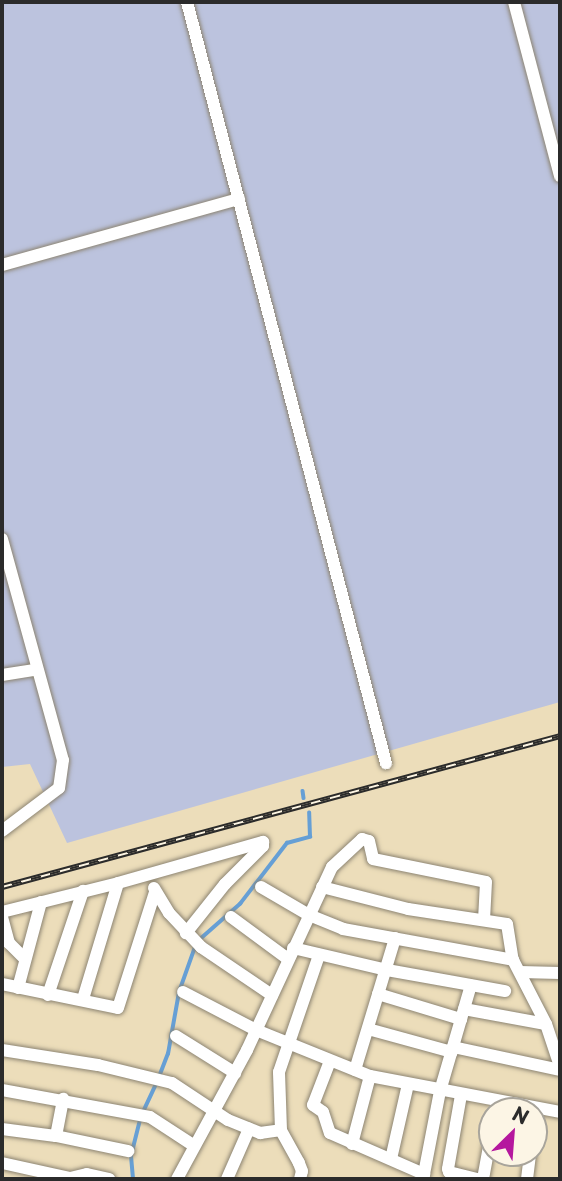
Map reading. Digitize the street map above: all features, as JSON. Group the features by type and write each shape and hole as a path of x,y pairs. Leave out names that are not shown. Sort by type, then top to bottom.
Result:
{"street":[{"path":"187,2 386,763"},
{"path":"514,2 560,176"},
{"path":"2,265 239,199"},
{"path":"2,539 35,670 57,731 62,773 59,788 2,831"},
{"path":"2,675 35,670"},
{"path":"177,1179 193,1145 235,1073 334,863 366,838 373,859 486,882 484,920"},
{"path":"25,959 9,943 2,914 263,842 263,846 225,884 186,933"},
{"path":"148,875 155,892 186,933 209,954 272,995"},
{"path":"83,999 118,883"},
{"path":"261,887 309,915 343,929 513,960"},
{"path":"322,887 408,909 507,924 513,960 546,1024 560,1068 452,1049 368,1029"},
{"path":"48,995 83,891"},
{"path":"2,984 118,1008 155,892"},
{"path":"18,988 41,902"},
{"path":"231,917 291,954 319,955 505,991"},
{"path":"355,1070 395,938"},
{"path":"300,1179 302,1171 299,1163 281,1130 279,1072 319,955"},
{"path":"520,972 560,973"},
{"path":"330,1061 313,1105 323,1112 330,1133 422,1174 427,1171 440,1091 471,985"},
{"path":"183,992 256,1030 370,1076 478,1100"},
{"path":"378,994 462,1014 546,1024"},
{"path":"176,1036 235,1073"},
{"path":"2,1050 98,1065 172,1083 249,1129 269,1134 281,1130"},
{"path":"352,1144 370,1076"},
{"path":"391,1159 408,1084"},
{"path":"2,1090 150,1117 193,1145"},
{"path":"461,1095 448,1169 449,1172 481,1179"},
{"path":"56,1136 63,1100"},
{"path":"2,1129 56,1136 128,1151"},
{"path":"227,1179 249,1129"},
{"path":"2,1163 69,1178 87,1174 109,1179"}],"shaded area":[{"path":"2,2 560,2 560,702 67,843 30,764 2,767"}],"waterway":[{"path":"303,791 304,798"},
{"path":"199,940 240,904 287,843 310,837 309,813"},
{"path":"159,1077 168,1054 179,992 195,947"},
{"path":"143,1112 156,1084"},
{"path":"133,1179 131,1156 140,1119"}],"railway":[{"path":"2,887 560,736"}]}
